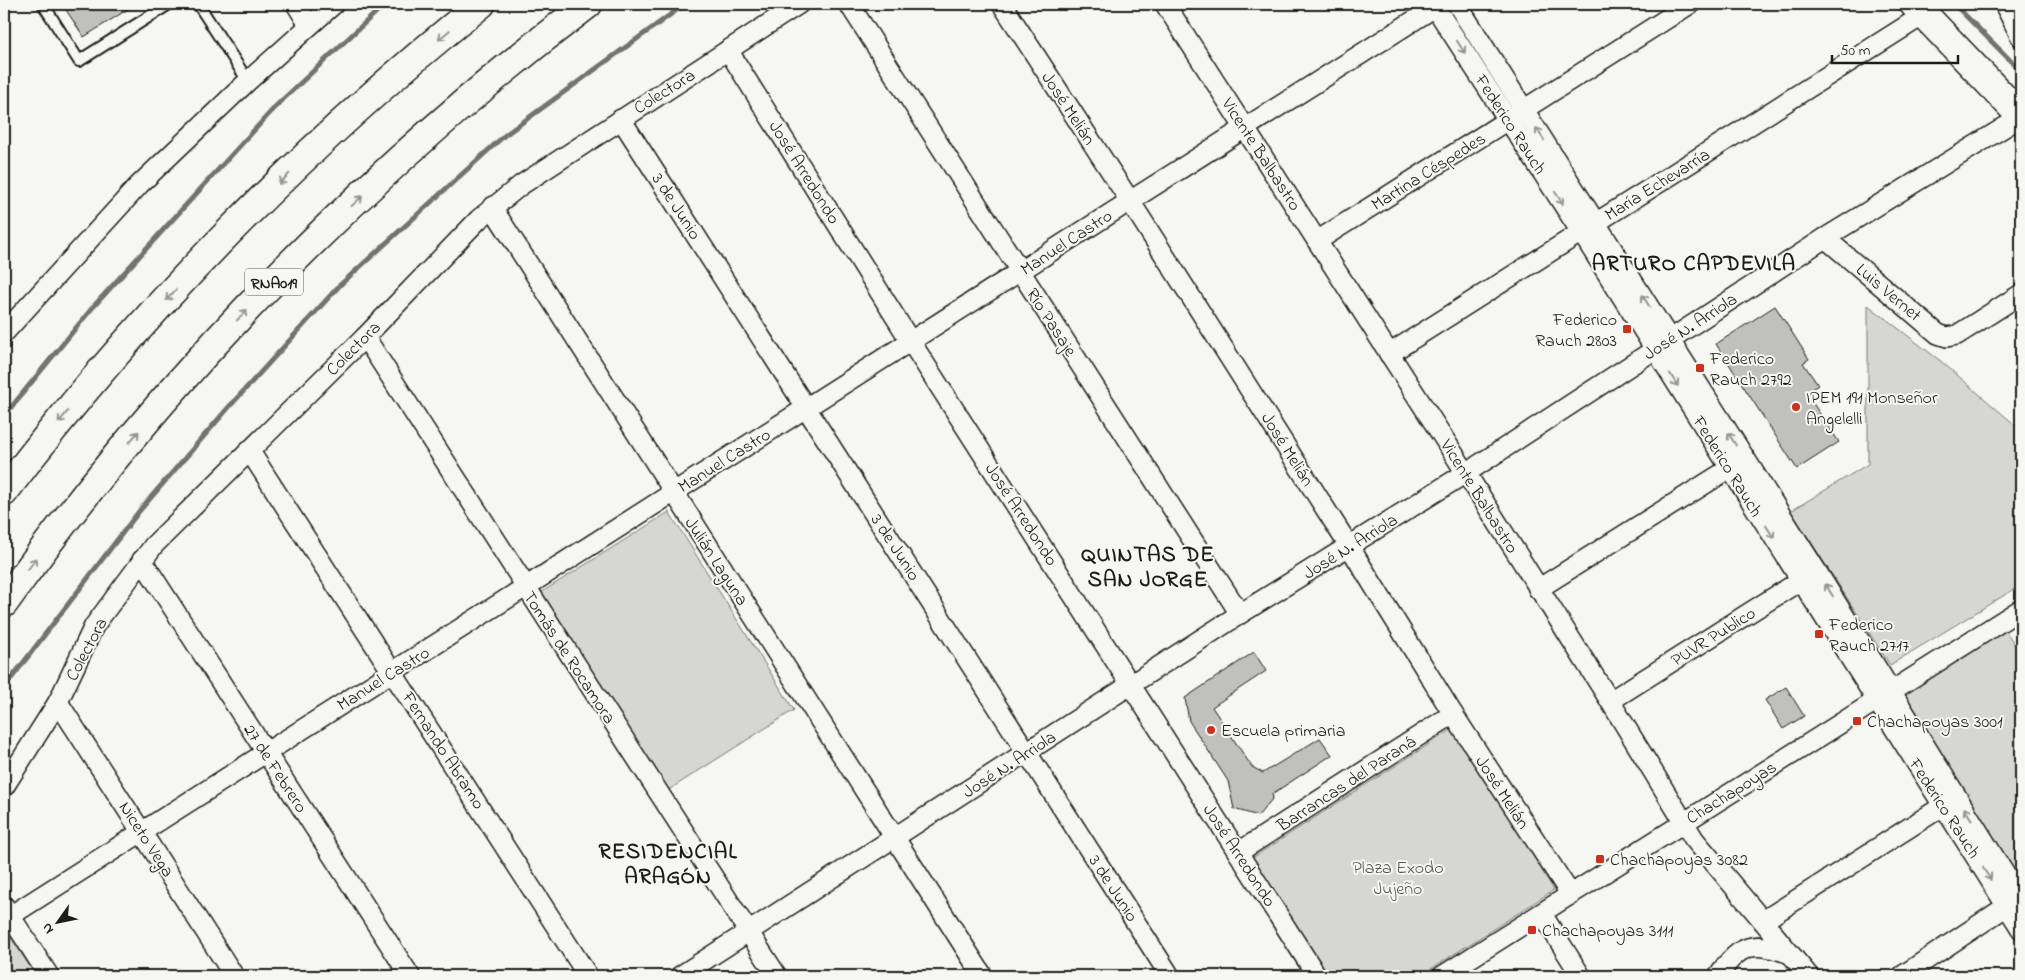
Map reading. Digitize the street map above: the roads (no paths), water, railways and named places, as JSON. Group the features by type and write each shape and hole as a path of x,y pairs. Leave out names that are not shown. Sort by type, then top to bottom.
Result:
{"main road":[{"path":"312,152 365,80 452,4"},
{"path":"4,492 63,417 144,324 226,237 379,89 481,4"},
{"name":"RNA019","path":"4,603 80,501 132,438 260,296 390,169 505,69 586,7"},
{"path":"1919,9 2021,117"}],"street":[{"path":"296,4 309,25"},
{"path":"4,333 139,185 248,81 334,4"},
{"name":"Colectora","path":"4,787 58,702 94,626 154,545 365,337 492,207 521,185 799,4"},
{"name":"Río Pasaje","path":"849,4 1240,614"},
{"name":"José Melián","path":"1002,4 1130,201 1349,546 1453,714 1571,895"},
{"name":"Manuel Castro","path":"7,911 142,832 394,672 1424,14 1435,4"},
{"name":"Federico Rauch","path":"1435,4 1580,232 1661,344 1738,464 1816,570 1943,806 2014,903"},
{"name":"Federico Rauch","path":"1457,4 1597,222 1661,344"},
{"name":"Martina Céspedes","path":"1317,241 1690,4"},
{"name":"Vicente Balbastro","path":"1173,6 1245,128 1610,701 1694,839 1806,974"},
{"path":"2011,7 2021,36"},
{"name":"María Echevarría","path":"1389,354 1597,222 1919,9"},
{"name":"José Arredondo","path":"728,50 911,342 1317,976"},
{"name":"José N. Arriola","path":"680,976 1240,614 1466,473 1825,238 2021,117"},
{"name":"3 de Junio","path":"621,119 1170,976"},
{"name":"Julián Laguna","path":"492,207 983,976"},
{"name":"Luis Vernet","path":"1825,238 1938,334 1947,337 1957,336 2021,294"},
{"name":"Tomás de Rocamora","path":"365,337 777,976"},
{"name":"Fernando Abramo","path":"249,450 394,672 588,976"},
{"path":"1538,589 1738,464"},
{"name":"Federico Rauch","path":"1738,464 1800,580 1884,696 2014,903 2021,929"},
{"name":"27 de Febrero","path":"142,560 410,976"},
{"name":"PUVR Publico","path":"1610,701 1816,570"},
{"name":"Chachapoyas","path":"1442,976 1884,696 2019,617"},
{"name":"Niceto Vega","path":"58,702 234,976"},
{"name":"Barrancas del Paraná","path":"1238,852 1453,714"},
{"path":"1762,921 1943,806"},
{"path":"1902,976 2014,903"},
{"path":"7,911 49,976"},
{"path":"1542,914 1581,976"},
{"path":"1718,976 1729,960 1738,952 1748,948 1770,947 1791,955"}],"lane":[{"path":"43,4 79,61 169,4"},
{"path":"198,4 248,81"}],"waterway":[{"path":"4,416 93,307 278,104 385,4"},
{"path":"4,688 140,510 229,407 340,285 505,135 685,4"},
{"path":"1954,4 2021,71"}],"place":[{"name":"Federico Rauch 2803","path":"1627,329"},
{"name":"Federico Rauch 2792","path":"1700,368"},
{"name":"IPEM 191 Monseñor Angelelli","path":"1796,407"},
{"name":"Federico Rauch 2717","path":"1819,634"},
{"name":"Chachapoyas 3001","path":"1857,721"},
{"name":"Escuela primaria","path":"1211,730"},
{"name":"Chachapoyas 3082","path":"1600,859"},
{"name":"Chachapoyas 3111","path":"1532,930"}],"district":[{"name":"ARTURO CAPDEVILA","path":"1694,262"},
{"name":"QUINTAS DE SAN JORGE","path":"1148,566"},
{"name":"RESIDENCIAL ARAGÓN","path":"668,862"}],"park label":[{"name":"Plaza Exodo Jujeño","path":"1398,878"}]}
